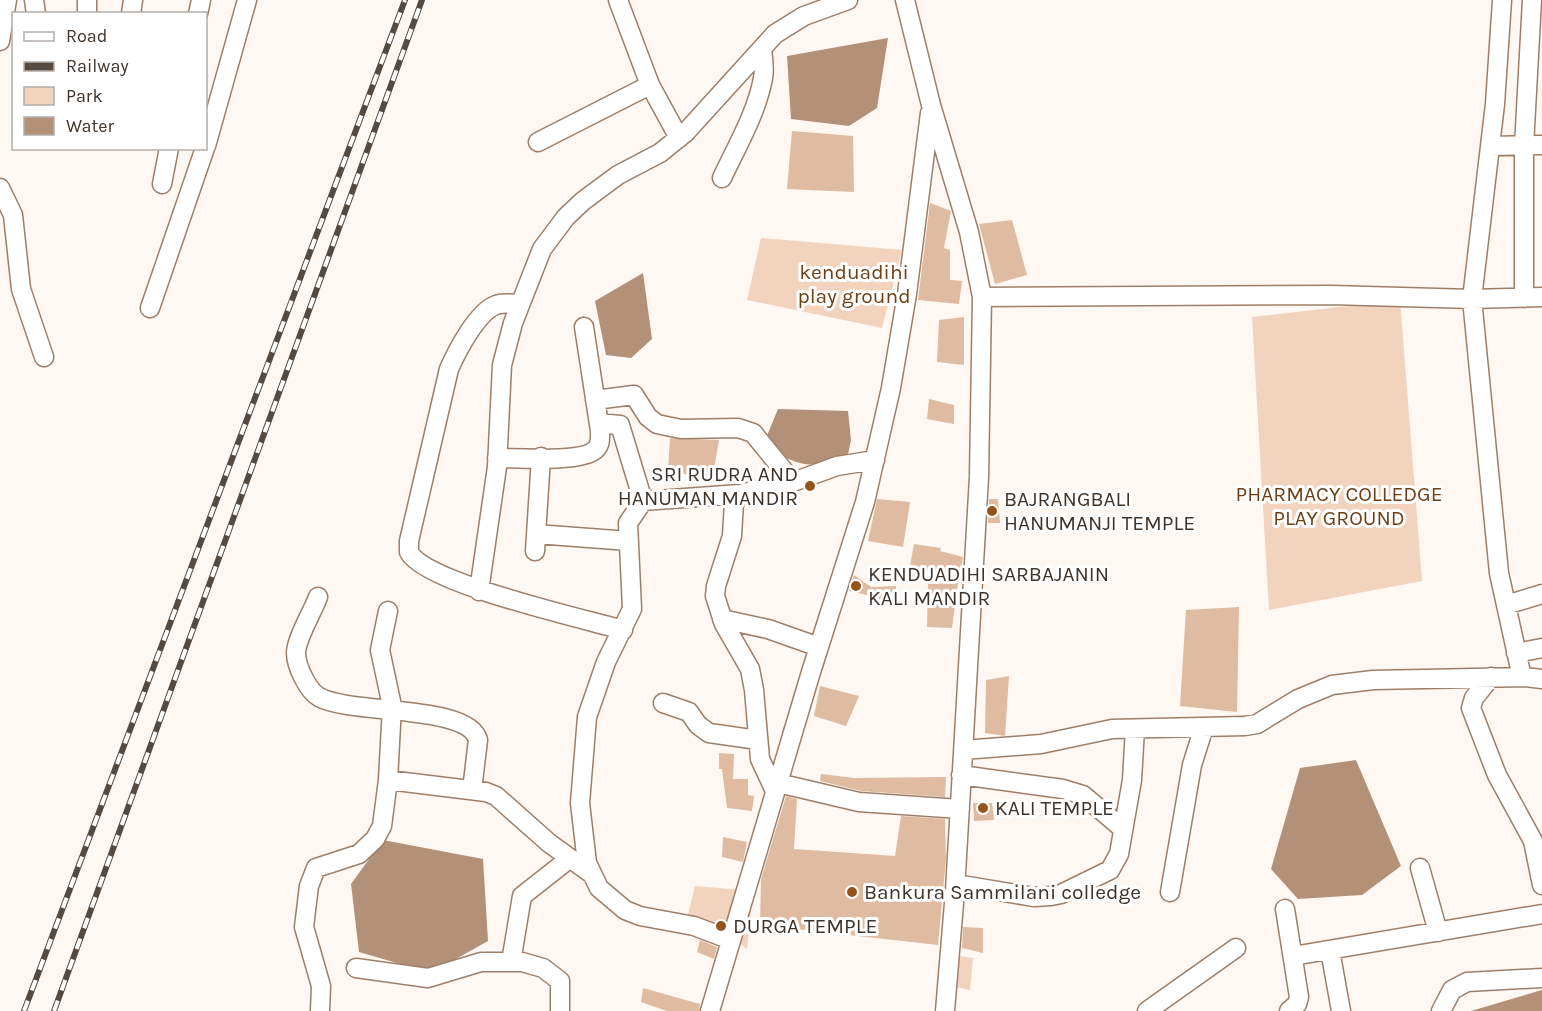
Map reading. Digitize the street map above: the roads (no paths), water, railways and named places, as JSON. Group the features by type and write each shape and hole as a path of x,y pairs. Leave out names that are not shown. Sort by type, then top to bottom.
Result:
{"street":[{"path":"0,41 7,0"},
{"path":"207,140 248,0"},
{"path":"618,0 650,85 679,138"},
{"path":"479,591 497,458 502,365 520,304 542,249 566,217 618,175 660,153 679,138 787,24 848,0"},
{"path":"904,0 931,105 969,232 982,297 979,477 956,884 945,1011"},
{"path":"1502,0 1490,146 1472,299 1499,573 1518,666 1533,678"},
{"path":"982,297 1331,295 1472,299 1533,297 1532,0"},
{"path":"722,178 745,131 760,89 764,75 762,49"},
{"path":"538,142 650,85"},
{"path":"710,1011 776,787 865,502 907,294 931,105"},
{"path":"1490,146 1533,146"},
{"path":"162,184 169,150"},
{"path":"150,308 204,150"},
{"path":"0,188 13,215 21,289 44,357"},
{"path":"520,304 496,305 489,309 464,338 449,369 409,541 411,556 479,591 623,630"},
{"path":"497,458 588,455 597,449 600,442 599,423 584,327"},
{"path":"595,400 634,395 652,422 669,428 746,429 757,436 793,482"},
{"path":"599,423 620,426 643,501"},
{"path":"541,458 536,542 629,541"},
{"path":"643,501 740,494 793,482 837,466 875,460"},
{"path":"740,494 734,502 730,545 716,586 716,596 722,619 750,669 763,769 776,787 859,802 960,809"},
{"path":"643,501 628,523 632,609 606,662 587,717 580,803 589,872 599,888 633,914 684,923 731,940"},
{"path":"1506,605 1542,594"},
{"path":"318,597 296,651 300,668 316,696 331,702 391,712 446,717 463,722 476,732 478,740 472,790"},
{"path":"320,1011 321,986 304,927 312,874 321,864 358,854 375,839 382,826 388,780 391,697 380,650 388,610"},
{"path":"722,619 768,628 819,647"},
{"path":"1516,653 1542,648"},
{"path":"1491,677 1474,698 1471,708 1497,775 1533,841 1542,885"},
{"path":"963,750 1041,744 1094,732 1257,723 1298,699 1332,685 1373,680 1533,678"},
{"path":"663,703 689,712 698,725 709,733 758,740"},
{"path":"1170,892 1192,765 1204,727"},
{"path":"956,884 1034,897 1062,894 1110,870 1116,863 1132,780 1135,729"},
{"path":"961,775 1064,789 1083,795 1123,829"},
{"path":"388,780 486,792 505,802 569,859 589,872"},
{"path":"511,962 522,896 569,859"},
{"path":"1420,868 1438,932"},
{"path":"1285,909 1299,997 1297,1004 1289,1011"},
{"path":"1293,956 1542,914"},
{"path":"1147,1011 1236,948"},
{"path":"1330,950 1341,1011"},
{"path":"356,968 428,978 481,962 535,964 557,977 562,988 560,1011"},
{"path":"1441,1011 1452,990 1467,981 1542,978"}],"water":[{"path":"888,38 877,108 849,126 791,119 787,56"},
{"path":"643,273 652,339 631,358 606,355 595,301"},
{"path":"778,409 848,411 851,440 847,459 823,464 802,464 783,456 766,438"},
{"path":"1356,760 1401,866 1362,895 1298,899 1271,869 1300,768"},
{"path":"383,840 483,859 488,941 431,973 359,952 351,884"},
{"path":"1542,990 1542,1011 1471,1011"}],"railway":[{"path":"24,1011 405,0"},
{"path":"54,1011 422,0"}],"place":[{"name":"SRI RUDRA AND HANUMAN MANDIR","path":"810,486"},
{"name":"BAJRANGBALI HANUMANJI TEMPLE","path":"992,511"},
{"name":"KENDUADIHI SARBAJANIN KALI MANDIR","path":"856,586"},
{"name":"KALI TEMPLE","path":"983,808"},
{"name":"Bankura Sammilani colledge","path":"852,892"},
{"name":"DURGA TEMPLE","path":"721,926"}],"park label":[{"name":"kenduadihi play ground","path":"854,284"},
{"name":"PHARMACY COLLEDGE PLAY GROUND","path":"1339,506"}]}
